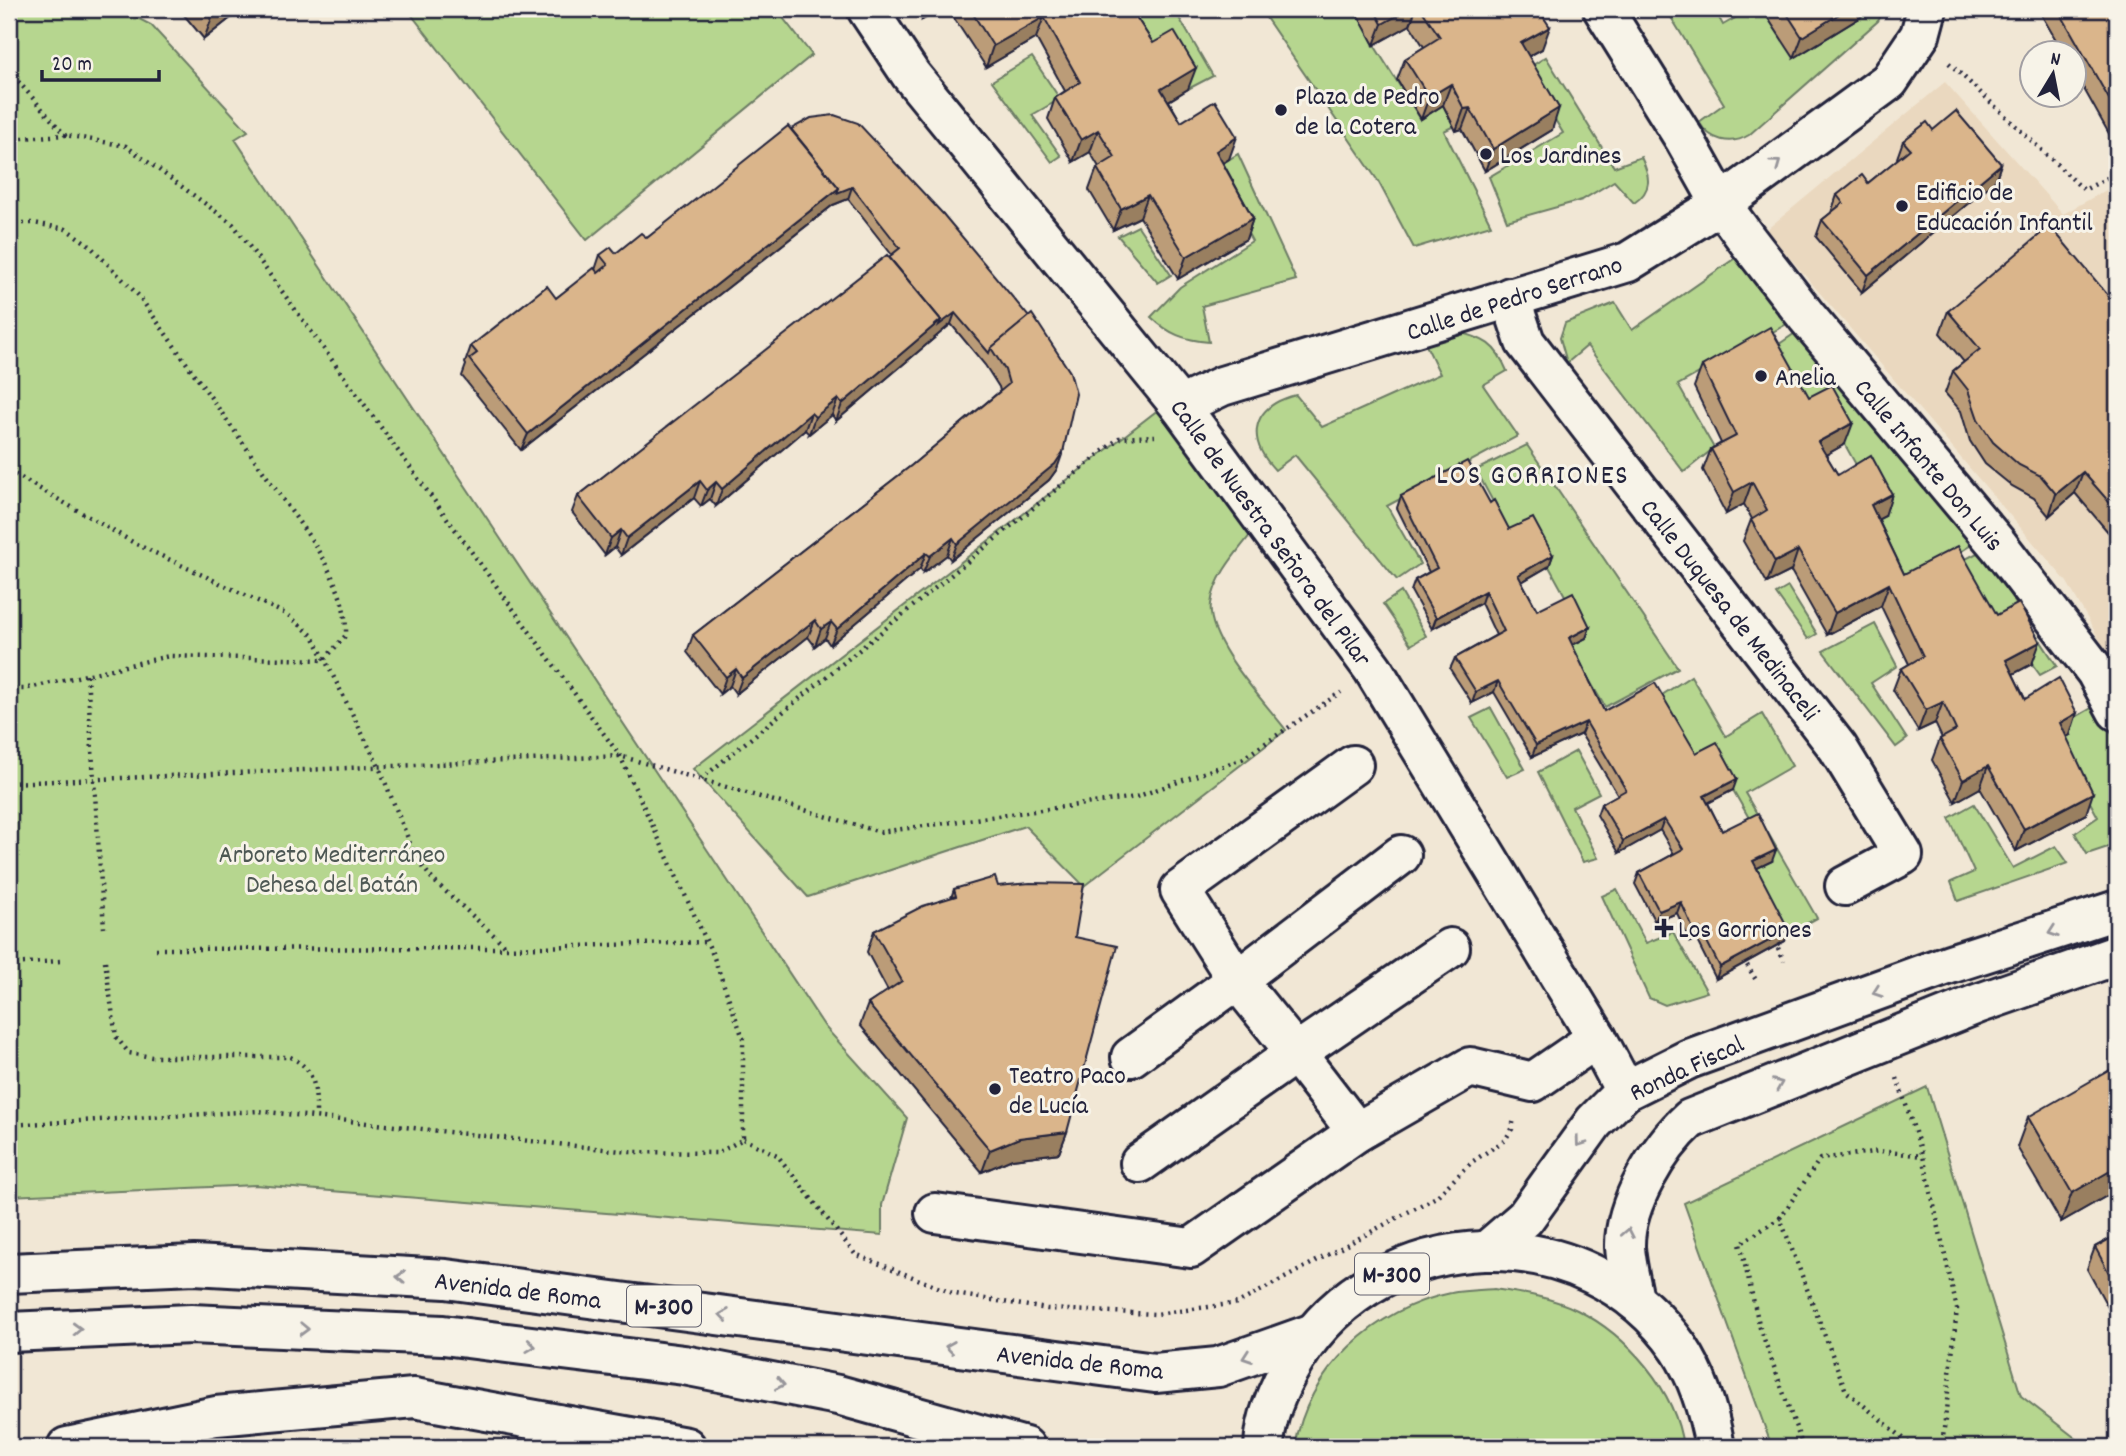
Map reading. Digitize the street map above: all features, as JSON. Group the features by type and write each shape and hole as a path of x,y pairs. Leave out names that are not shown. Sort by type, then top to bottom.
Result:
{"street":[{"name":"Calle de Nuestra Señora del Pilar","path":"867,9 911,75 1191,420 1373,669 1597,1038 1625,1091"},
{"name":"Calle Infante Don Luis","path":"1603,9 1685,140 1721,204 1807,317 1999,546 2096,671 2117,711"},
{"name":"Calle de Pedro Serrano","path":"1191,420 1222,386 1628,262 1721,204 1889,81 1923,22"},
{"name":"Calle Duquesa de Medinaceli","path":"1510,296 1525,342 1838,748 1903,855 1845,886"},
{"path":"1353,765 1181,890 1237,980 1357,1132"},
{"path":"1131,1057 1401,855"},
{"name":"Ronda Fiscal","path":"1489,1249 1525,1218 1594,1122 1625,1091 1689,1059 2117,910"},
{"path":"1140,1163 1450,948"},
{"name":"Ronda Fiscal","path":"1634,1300 1625,1246 1633,1208 1660,1151 1690,1119 1968,1007 2117,955"},
{"path":"1952,966 1978,971 1982,979 1981,996 1968,1007"},
{"path":"935,1213 1191,1248 1357,1132 1470,1067 1533,1082 1597,1038"},
{"name":"M-300","path":"1264,1447 1281,1383 1311,1334 1361,1288 1422,1259 1489,1249 1541,1255 1590,1272 1634,1300 1679,1348 1708,1406 1715,1447"},
{"name":"Avenida de Roma","path":"9,1273 194,1265 446,1279 1155,1373 1218,1367 1311,1334"},
{"name":"Avenida de Roma","path":"9,1332 191,1324 443,1335 684,1365 838,1395 1025,1447"},
{"path":"67,1447 216,1416 414,1398 687,1447"}],"path":[{"path":"1923,22 2084,190 2117,173"},
{"path":"9,71 65,135"},
{"path":"9,139 65,135 127,146 233,224 620,756 707,942 743,1038 743,1139 719,1153 630,1152 317,1115 259,1111 9,1125"},
{"path":"9,223 34,223 66,229 88,244 139,296 191,366 328,567 346,617 346,635 324,660"},
{"path":"700,779 1119,438 1191,420"},
{"path":"9,471 136,544 288,615 313,636 379,767 416,858 433,880 508,948"},
{"path":"9,690 169,656 324,660"},
{"path":"9,783 620,756 880,832 1136,797 1242,759 1373,669"},
{"path":"87,675 104,928"},
{"path":"156,949 508,948 707,942"},
{"path":"1778,948 1783,961"},
{"path":"9,964 61,961"},
{"path":"104,961 116,1037 128,1053 152,1057 290,1057 304,1063 316,1083 317,1115"},
{"path":"1747,965 1756,980"},
{"path":"1885,1041 1923,1156 1957,1309 1942,1447"},
{"path":"1803,1447 1760,1328 1740,1244 1780,1219 1820,1158 1880,1151 1923,1156"},
{"path":"1780,1219 1846,1391 1914,1447"}],"shaded area":[{"path":"1945,82 2063,214 2117,184 2117,671 2067,582 1766,230"}],"green space":[{"name":"Arboreto Mediterráneo Dehesa del Batán","path":"9,9 120,9 151,25 248,131 235,139 825,1027 907,1118 882,1205 882,1235 256,1185 9,1196"},
{"path":"407,9 776,9 812,55 587,240"},
{"path":"1124,9 1174,9 1213,76 1188,89 1153,60"},
{"path":"1260,9 1357,9 1374,45 1420,118 1443,105 1454,126 1444,131 1491,225 1414,248 1378,181"},
{"path":"1666,9 1714,9 1723,25 1751,9 1885,9 1878,21 1749,135 1728,141 1709,134 1699,122 1724,104"},
{"path":"1032,57 1060,99 1032,115 1061,156 1052,162 992,81"},
{"path":"1546,57 1614,167 1641,157 1648,182 1644,193 1634,203 1614,181 1582,200 1507,221 1489,177 1563,133 1525,70"},
{"path":"1238,154 1296,280 1202,306 1209,342 1184,338 1164,328 1151,317 1180,287 1252,241 1213,169"},
{"path":"1138,226 1171,275 1158,283 1118,236"},
{"path":"1744,252 1794,320 1678,385 1714,448 1684,472 1587,346 1567,363 1560,338 1565,323 1615,303 1632,330"},
{"path":"1801,329 1976,542 1902,588 1868,524 1884,515 1824,407 1811,413 1772,349"},
{"path":"1457,332 1482,340 1493,348 1503,362 1507,371 1483,385 1518,436 1387,506 1420,564 1397,580 1295,455 1275,470 1259,446 1258,425 1262,415 1270,407 1296,395 1322,427 1440,374 1426,345"},
{"path":"1163,406 1251,534 1216,585 1211,604 1212,619 1238,670 1286,730 1084,886 1025,826 808,897 693,769"},
{"path":"1527,445 1678,668 1605,707 1570,647 1569,603 1529,530 1512,537 1476,470"},
{"path":"1981,551 2057,666 2040,675 2032,664 1996,632 1956,564"},
{"path":"1788,587 1817,634 1808,639 1776,594"},
{"path":"1401,592 1426,636 1411,645 1383,604"},
{"path":"1875,624 1897,666 1871,683 1907,739 1896,747 1823,651"},
{"path":"1691,676 1726,736 1762,714 1792,766 1745,793 1817,918 1788,934 1767,890 1759,893 1753,825 1733,790 1698,762 1659,697"},
{"path":"2095,706 2117,743 2117,844 2087,854 2075,833 2098,817 2057,742 2064,724"},
{"path":"1491,708 1525,769 1507,777 1471,718"},
{"path":"1576,751 1599,793 1572,807 1598,858 1583,862 1538,772"},
{"path":"1974,804 2013,868 2056,846 2068,863 1958,901 1951,882 1974,872 1949,818"},
{"path":"1617,889 1646,943 1673,932 1707,992 1665,1005 1649,998 1602,896"},
{"path":"1927,1087 2021,1396 2087,1447 1772,1447 1684,1203"},
{"path":"1494,1289 1557,1302 1577,1310 1614,1334 1631,1349 1660,1385 1671,1405 1683,1447 1295,1447 1302,1419 1330,1368 1349,1347 1372,1328 1423,1301 1456,1292"}],"building":[{"path":"205,9 223,9 212,18"},
{"path":"970,9 1131,9 1153,43 1174,31 1196,68 1161,89 1181,122 1215,101 1237,137 1216,151 1253,218 1186,257 1148,195 1121,209 1097,168 1115,157 1098,130 1081,140 1055,98 1080,82 1044,17 993,46"},
{"path":"1374,9 1409,9 1382,24"},
{"path":"1421,9 1538,9 1550,27 1521,43 1559,108 1493,149 1470,108 1464,109 1451,84 1429,97 1405,59 1440,37"},
{"path":"1784,9 1847,9 1802,37"},
{"path":"2058,9 2117,9 2117,113 2088,62 2088,38 2074,38"},
{"name":"Edificio de Educación Infantil","path":"1956,111 2001,164 1868,275 1822,220 1843,203 1837,195 1862,175 1868,183 1910,149 1903,141 1927,122 1933,130"},
{"path":"834,115 858,123 943,214 1029,317 991,348 989,353 955,313 939,325 941,320 889,257 900,248 852,187 837,193 839,188 791,129 811,118"},
{"path":"788,126 839,188 528,434 469,359 477,353 471,346 547,286 556,298 594,268 598,273 608,265 600,255 611,247 616,253 641,233 647,238"},
{"path":"2050,226 2117,306 2117,510 2083,472 2056,494 2041,476 2019,465 1993,442 1978,419 1968,390 1953,371 1980,349 1948,311"},
{"path":"887,255 941,320 842,404 838,399 815,417 811,413 722,489 716,482 707,490 700,481 627,538 621,530 611,538 578,496"},
{"path":"1032,314 1070,372 1076,394 1063,452 1055,464 957,544 953,538 930,556 926,553 837,629 831,622 821,629 815,620 742,678 736,669 726,677 693,635 912,465 1009,384 1005,370 991,348"},
{"path":"1770,327 1809,397 1832,385 1853,423 1818,442 1838,475 1871,455 1892,494 1871,505 1904,574 1958,546 1997,615 2019,603 2040,642 2006,660 2025,699 2059,678 2077,713 2060,723 2093,793 2024,829 1988,766 1963,780 1940,739 1956,730 1943,702 1926,710 1901,669 1923,656 1889,584 1835,613 1798,550 1775,562 1751,520 1767,510 1752,482 1734,492 1711,449 1736,436 1702,366"},
{"path":"1467,461 1490,503 1494,500 1509,529 1533,518 1553,555 1518,575 1537,610 1573,592 1590,627 1569,638 1604,711 1655,683 1696,753 1717,742 1737,779 1704,796 1722,831 1758,813 1776,850 1753,861 1789,930 1720,967 1700,928 1694,931 1681,902 1659,911 1639,873 1683,849 1664,819 1623,841 1601,804 1626,790 1586,722 1536,745 1498,681 1476,692 1455,658 1504,631 1485,591 1436,618 1415,580 1437,568 1401,496"},
{"name":"Teatro Paco de Lucía","path":"995,877 998,886 1030,883 1084,884 1075,937 1117,946 1067,1132 1019,1138 990,1150 868,1004 902,981 874,931 923,906 956,896 954,889"},
{"path":"2117,1066 2117,1167 2072,1193 2028,1117"},
{"path":"2117,1235 2117,1288 2095,1247"}],"place":[{"name":"Plaza de Pedro de la Cotera","path":"1281,110"},
{"name":"Los Jardines","path":"1486,154"},
{"name":"Edificio de Educación Infantil","path":"1902,206"},
{"name":"Anelia","path":"1761,376"},
{"name":"Los Gorriones","path":"1664,928"},
{"name":"Teatro Paco de Lucía","path":"995,1089"}],"district":[{"name":"LOS GORRIONES","path":"1533,473"}]}
